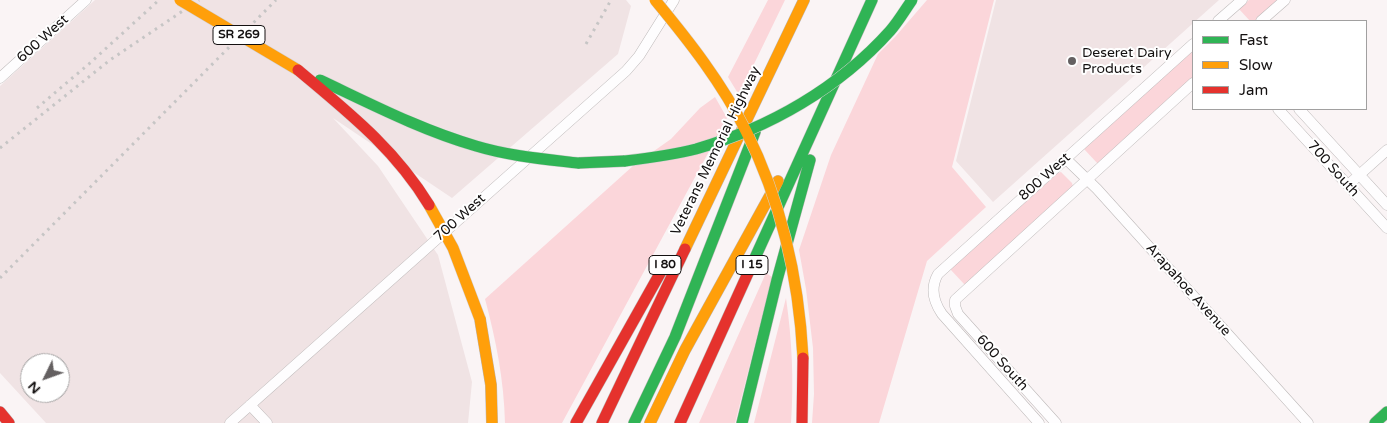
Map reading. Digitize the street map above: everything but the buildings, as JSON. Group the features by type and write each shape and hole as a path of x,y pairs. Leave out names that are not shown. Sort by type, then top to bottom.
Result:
{"main road":[{"name":"SR 269","path":"180,0 298,70"},
{"path":"654,0 692,46 726,96 747,136 781,223 793,272 799,308 804,380 802,423"},
{"path":"634,423 675,337 805,0"},
{"name":"Veterans Memorial Highway","path":"602,423 805,0"},
{"name":"I 15","path":"680,423 872,0"},
{"path":"298,70 408,121 476,146 507,154 578,162 625,161 696,149 764,124 806,101 857,63 888,33 912,0"},
{"path":"650,423 685,350 853,42"},
{"path":"298,70 382,143 413,180 439,219 472,294 480,319 491,385 492,423"},
{"path":"742,423 777,280 825,106"},
{"name":"I 80","path":"576,423 753,108"},
{"path":"0,412 9,423"},
{"path":"1375,423 1387,412"}],"street":[{"name":"600 West","path":"0,78 86,0"},
{"name":"700 West","path":"230,423 626,71 638,56 674,0"},
{"path":"1221,20 1242,0"},
{"path":"1262,20 1285,0"},
{"name":"800 West","path":"948,323 938,308 933,295 933,285 938,274 1192,45"},
{"path":"1088,179 1192,84"},
{"name":"700 South","path":"1300,110 1387,205"},
{"name":"700 South","path":"1282,113 1387,228"},
{"path":"1348,185 1387,150"},
{"name":"Arapahoe Avenue","path":"1066,158 1088,179 1308,423"},
{"name":"600 South","path":"1056,423 958,314 954,306 955,300 1088,179"},
{"name":"600 South","path":"948,323 1039,423"},
{"path":"250,405 267,423"}],"shaded area":[{"path":"95,0 626,0 631,6 618,54 452,198 333,118 378,166 438,255 472,382 468,423 46,423 28,403 70,403 70,353 20,353 20,395 0,373 0,86"},
{"path":"768,0 785,0 739,95 728,77"},
{"path":"927,0 994,0 952,167 986,207 927,261 879,423 812,423 814,394 813,348 799,250 831,155 878,54"},
{"path":"996,0 1219,0 1197,20 1192,20 1192,24 993,202 956,161"},
{"path":"1249,0 1281,0 1258,20 1249,20 1239,9"},
{"path":"1192,51 1192,80 1098,164 1084,149"},
{"path":"715,97 727,118 562,423 505,423 499,360 485,299 634,165 671,139 700,108"},
{"path":"1061,172 1072,183 1073,187 965,285 950,269"},
{"path":"766,273 772,277 735,423 699,423"},
{"path":"786,298 792,361 791,423 754,423"}],"railway":[{"path":"37,108 159,0"},
{"path":"0,148 110,60 199,0"},
{"path":"0,278 276,0"},
{"path":"586,44 611,0"}],"traffic: fast":[{"path":"749,271 872,0"},
{"path":"625,161 696,149 750,130 801,104 848,71 870,52 893,27 912,0"},
{"path":"320,80 397,116 456,140 527,157 578,163"},
{"path":"634,423 675,337 755,132"},
{"path":"742,423 777,280 810,160"},
{"path":"578,163 625,161"},
{"path":"1375,423 1387,412"}],"traffic: slow":[{"path":"180,0 298,70"},
{"path":"655,0 716,79 737,113 758,158 769,185 786,242 797,299 803,358"},
{"path":"685,249 804,0"},
{"path":"650,423 685,350 778,181"},
{"path":"429,205 453,248 480,319"},
{"path":"480,319 491,385 492,423"}],"traffic: jam":[{"path":"298,70 353,117 386,149 401,166 429,205"},
{"path":"602,423 685,249"},
{"path":"576,423 667,261"},
{"path":"680,423 749,271"},
{"path":"802,423 803,358"},
{"path":"0,412 9,423"}],"place":[{"name":"Deseret Dairy Products","path":"1072,61"}]}
